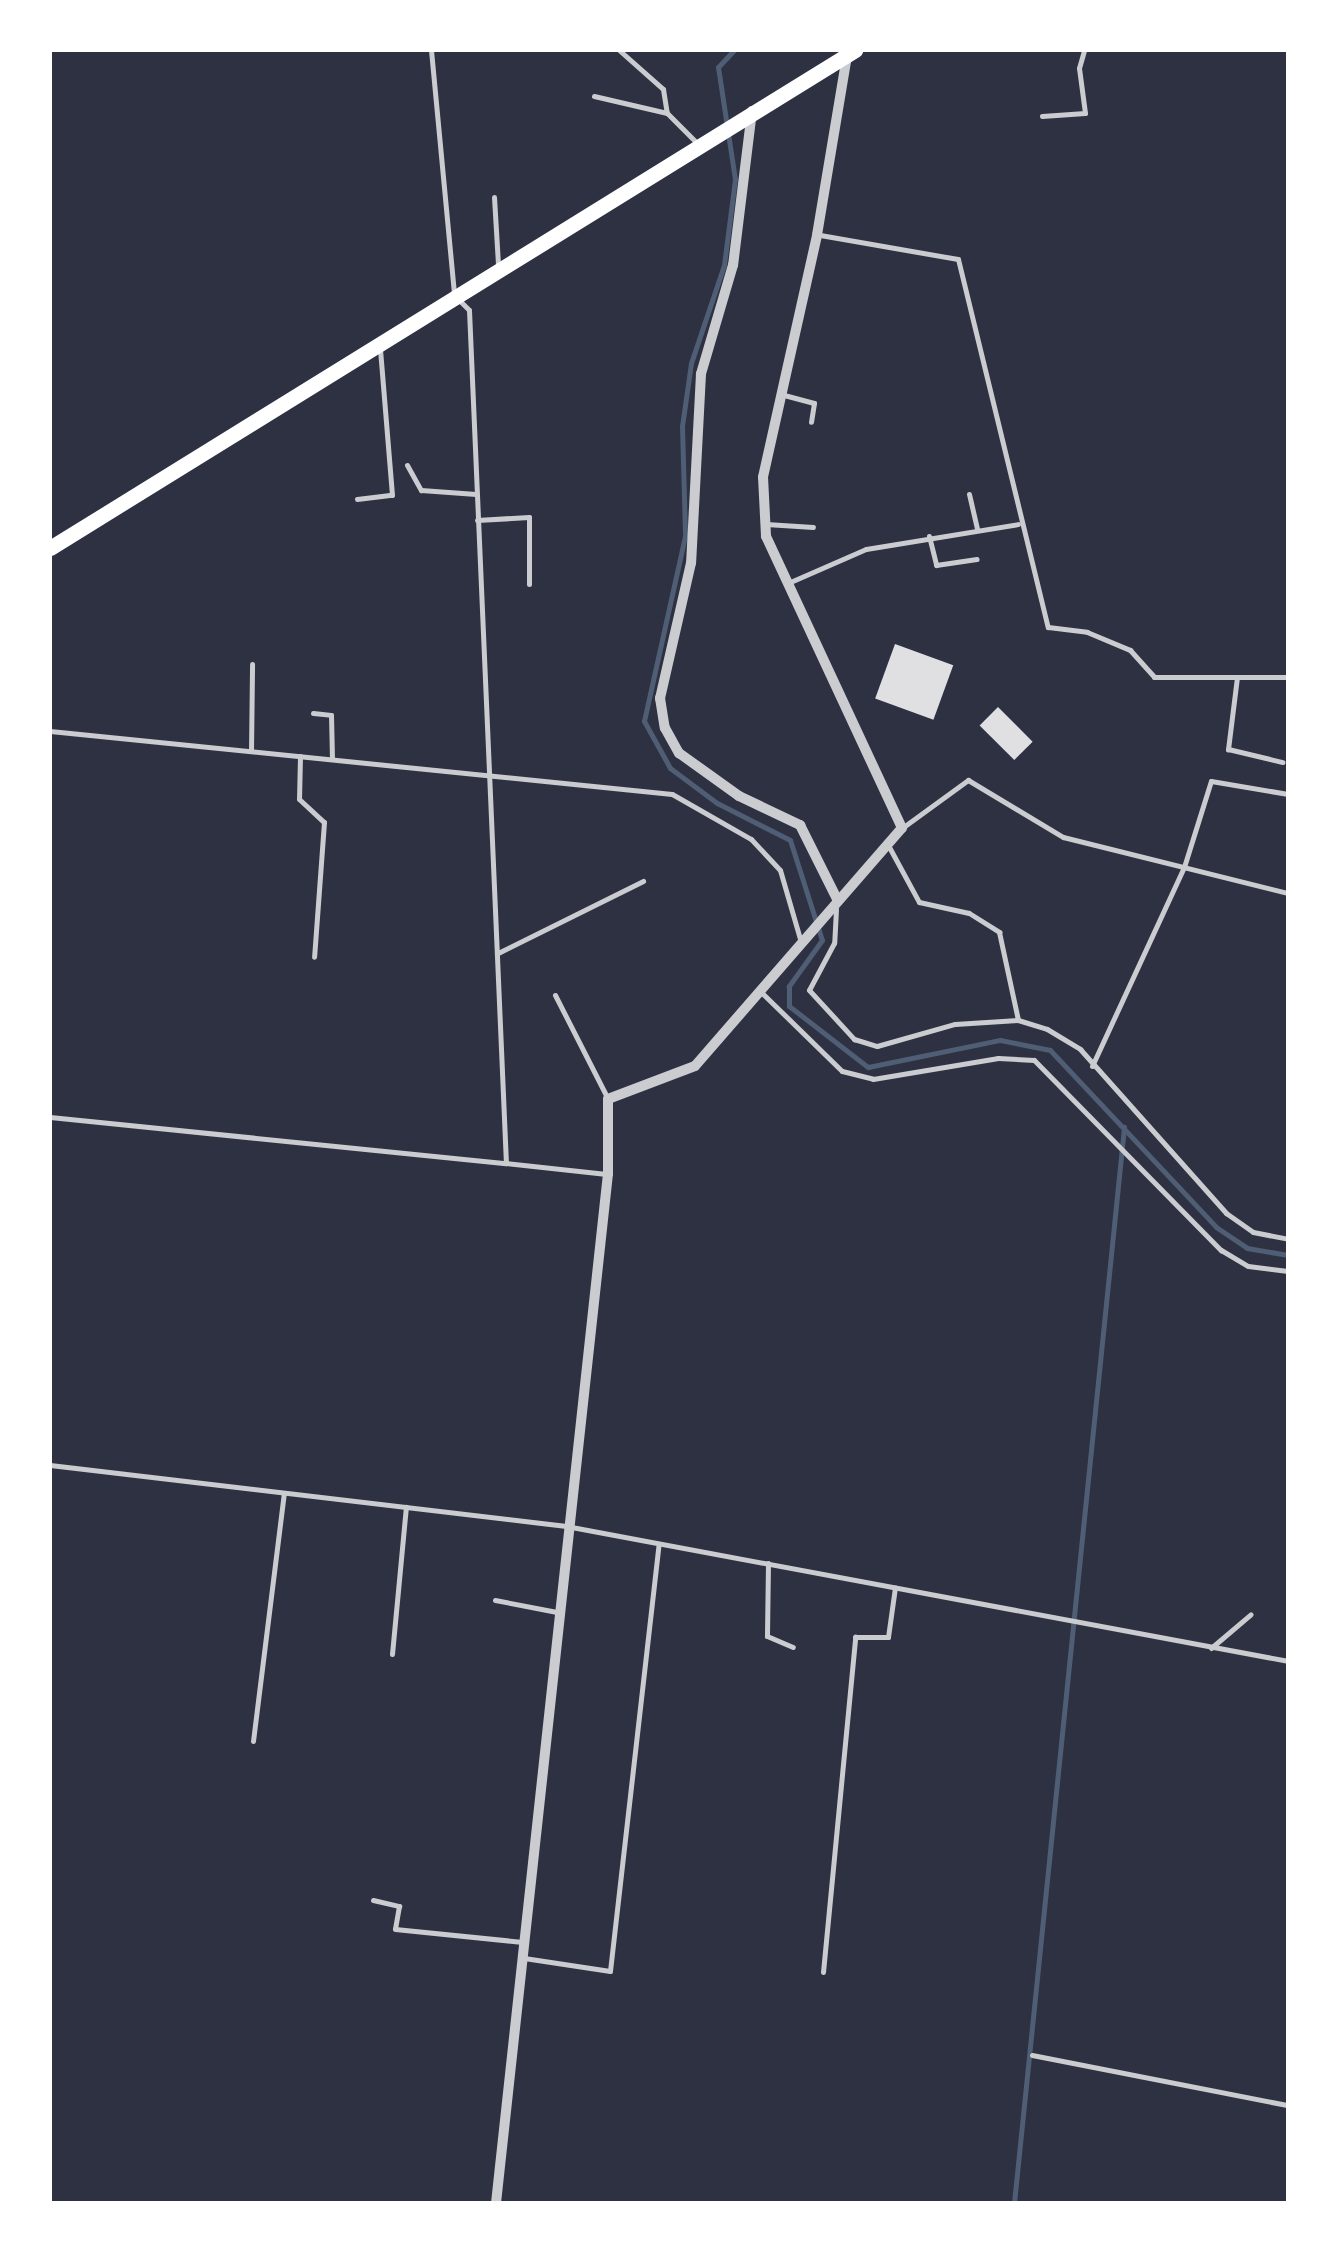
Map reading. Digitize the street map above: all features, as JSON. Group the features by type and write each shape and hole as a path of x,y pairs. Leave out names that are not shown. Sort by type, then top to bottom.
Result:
{"main road":[{"path":"50,548 697,142 851,52"}],"street":[{"path":"496,2203 566,1526 608,1174 608,1099 695,1066 800,939 902,828 788,583 766,524 763,477 817,234 851,52"},
{"path":"753,108 732,265 701,374 691,563 660,698 665,728 679,752 739,796 800,825 837,899"}],"lane":[{"path":"431,50 454,295 469,310 506,1163"},
{"path":"620,50 663,88 667,114"},
{"path":"1042,116 1085,113 1079,68 1084,50"},
{"path":"594,96 667,114 697,142"},
{"path":"494,197 498,267"},
{"path":"817,234 958,259 1018,524 1048,627 1087,632 1130,650 1154,677 1288,677"},
{"path":"357,499 392,495 380,342"},
{"path":"781,394 814,403 811,422"},
{"path":"407,465 421,490 476,494"},
{"path":"969,494 977,530"},
{"path":"478,520 529,517 529,584"},
{"path":"766,524 813,527"},
{"path":"788,583 866,549 1018,524"},
{"path":"929,536 936,565 977,559"},
{"path":"251,752 252,664"},
{"path":"1237,677 1228,749 1282,762"},
{"path":"313,713 331,714 332,760"},
{"path":"50,731 672,794 751,839 780,870 800,939"},
{"path":"300,756 299,799 324,822 314,957"},
{"path":"902,828 968,780 1063,838 1288,893"},
{"path":"1092,1066 1184,867 1211,781 1288,794"},
{"path":"888,844 919,902 969,913 999,932 1018,1020"},
{"path":"498,952 642,881"},
{"path":"837,899 834,943 808,990 854,1040 877,1046 956,1024 1018,1020 1080,1049 1226,1213 1253,1232 1288,1239"},
{"path":"759,990 842,1071 874,1079 998,1058 1034,1060 1221,1250 1248,1266 1288,1272"},
{"path":"555,995 608,1099"},
{"path":"50,1117 608,1174"},
{"path":"50,1465 566,1526 1288,1660"},
{"path":"253,1741 284,1493"},
{"path":"392,1654 406,1508"},
{"path":"524,1958 610,1971 659,1544"},
{"path":"768,1564 767,1636 793,1647"},
{"path":"823,1972 854,1637 888,1637 895,1587"},
{"path":"495,1600 557,1612"},
{"path":"1210,1648 1251,1614"},
{"path":"373,1900 399,1906 395,1929 526,1942"},
{"path":"1032,2056 1288,2105"}],"building":[{"path":"895,644 953,665 933,720 875,699"},
{"path":"998,707 1033,742 1014,760 980,725"}],"waterway":[{"path":"734,50 718,67 735,179 724,265 691,363 682,426 685,536 644,721 670,768 717,803 790,840 822,940 789,986 789,1006 868,1067 1000,1040 1050,1050 1216,1227 1247,1248 1288,1255"},
{"path":"1014,2203 1124,1127"}]}
